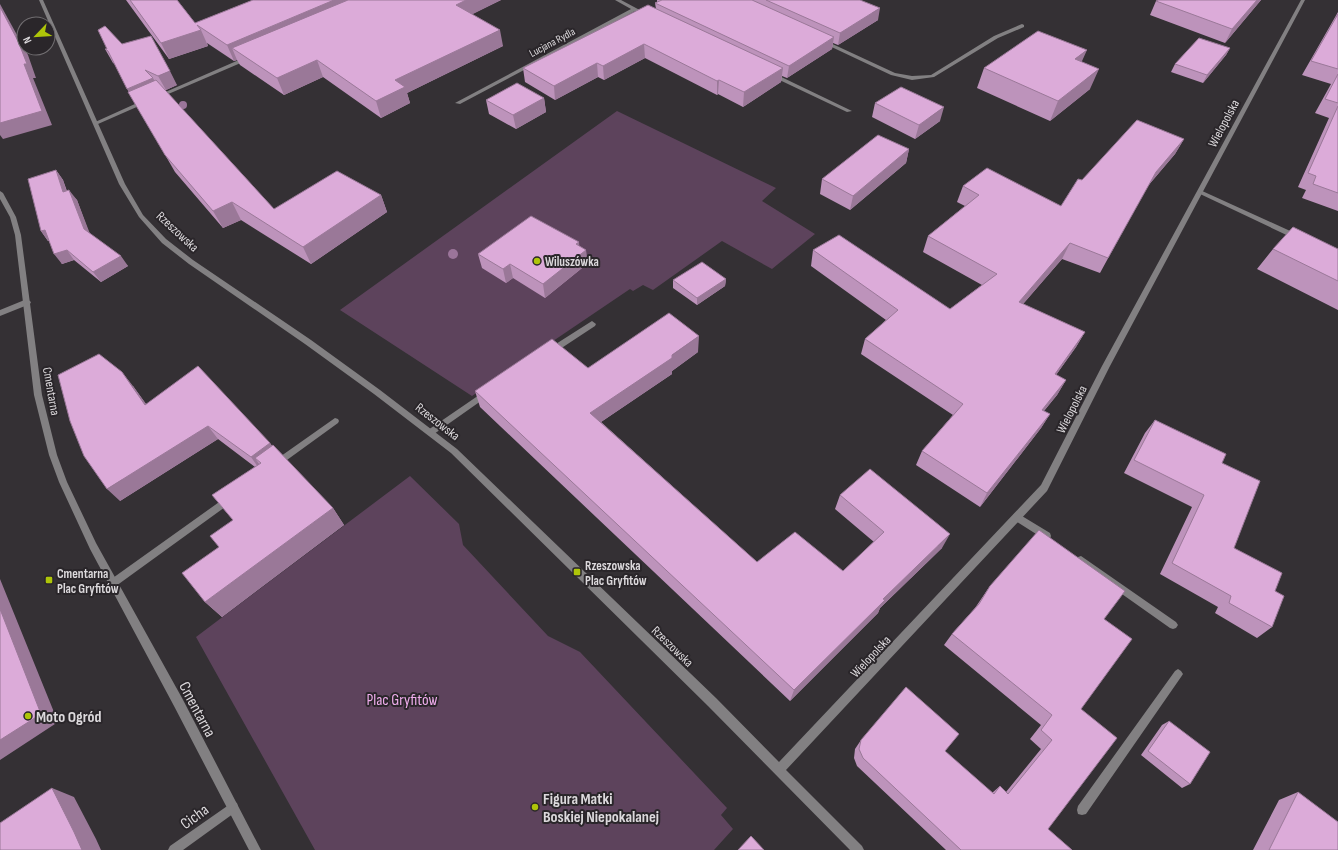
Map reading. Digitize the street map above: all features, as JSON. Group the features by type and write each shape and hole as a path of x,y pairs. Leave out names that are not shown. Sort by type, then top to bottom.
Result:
{"street":[{"name":"Rzeszowska","path":"41,0 122,184 141,216 164,240 191,262 308,342 431,432 454,451 779,770 858,850"},
{"path":"617,0 656,19"},
{"name":"Wielopolska","path":"779,770 1044,488 1303,0"},
{"name":"Lucjana Rydla","path":"458,103 635,9"},
{"path":"815,39 893,74 912,78 932,76 996,37 1022,26"},
{"path":"96,123 252,56"},
{"path":"763,70 849,110"},
{"path":"1200,192 1302,239"},
{"name":"Cmentarna","path":"0,193 13,217 18,235 38,395 53,455 73,506 255,850"},
{"path":"0,313 27,302"},
{"path":"545,355 592,324"},
{"path":"431,432 492,390"},
{"path":"270,468 335,421"},
{"path":"113,583 238,492"},
{"path":"1017,516 1057,543"},
{"path":"1070,552 1173,625"},
{"path":"1082,810 1178,674"},
{"name":"Cicha","path":"174,850 232,807"}],"green space":[{"path":"617,111 776,188 762,201 815,234 772,269 722,241 653,290 643,285 633,291 630,289 472,396 340,310"},
{"name":"Plac Gryfitów","path":"410,476 459,524 463,545 548,636 580,652 727,808 721,815 733,829 714,850 315,850 196,637"}],"building":[{"path":"130,0 177,0 195,23 253,0 334,0 227,45 197,25 201,30 161,43"},
{"path":"348,0 466,0 456,5 500,30 395,80 405,87 376,101 317,60 277,78 232,48"},
{"path":"662,0 752,0 834,37 789,66 655,3"},
{"path":"766,0 860,0 880,8 840,33"},
{"path":"1257,0 1232,29 1156,1"},
{"path":"648,5 783,68 744,92 719,80 717,81 644,44 603,66 597,63 554,86 523,68"},
{"path":"0,7 16,37 16,56 24,56 27,64 24,64 42,111 0,123"},
{"path":"1338,14 1338,69 1311,61"},
{"path":"105,26 122,44 151,36 170,71 158,76 145,70 153,78 127,89 108,51 105,49 107,49 98,30"},
{"path":"1038,31 1087,50 1075,59 1099,69 1058,101 984,68"},
{"path":"1199,38 1230,48 1207,75 1175,64"},
{"path":"1338,74 1338,103 1325,99"},
{"path":"156,80 274,209 337,171 381,195 303,247 232,202 213,211 165,155 128,92"},
{"path":"517,83 544,98 513,115 486,100"},
{"path":"901,87 944,107 919,125 875,103"},
{"path":"1338,106 1338,193 1313,184 1316,176 1308,173"},
{"path":"1137,120 1184,139 1156,172 1108,258 1070,243 1019,302 1085,332 1055,374 1066,380 1042,410 1050,414 987,493 922,451 963,404 865,339 898,310 813,250 839,235 950,309 997,274 928,236 979,195 963,186 987,168 1061,206 1078,179 1082,180"},
{"path":"878,135 909,149 853,196 822,179"},
{"path":"56,170 63,192 69,190 84,229 121,256 93,272 67,250 54,254 45,230 41,231 28,179"},
{"name":"Wiluszówka","path":"531,216 579,242 576,244 586,250 543,284 510,264 503,269 478,254"},
{"path":"1293,227 1338,249 1338,281 1273,249"},
{"path":"702,262 726,279 697,298 673,280"},
{"path":"669,313 699,336 672,355 672,358 590,413 757,562 795,532 843,571 884,532 840,495 870,469 950,534 883,599 885,600 794,690 475,391 552,339 588,368"},
{"path":"99,354 122,372 145,405 198,366 270,443 251,457 208,426 107,489 84,456 70,421 58,375"},
{"path":"1155,420 1226,454 1222,463 1260,481 1234,548 1282,573 1275,591 1284,596 1272,627 1229,603 1231,596 1172,563 1204,495 1134,460"},
{"path":"273,445 333,508 205,602 182,573 219,547 210,536 233,520 212,495 261,463 255,458"},
{"path":"1039,530 1125,591 1104,619 1132,639 1081,709 1117,738 1048,829 1072,850 961,850 863,758 859,749 861,740 906,687 959,734 945,751 994,794 1000,786 1008,794 1052,740 1041,730 1052,715 952,634 979,604 990,586"},
{"path":"0,609 41,714 0,740"},
{"path":"1169,721 1210,752 1190,784 1148,751"},
{"path":"52,788 82,850 0,850 0,823"},
{"path":"1298,792 1338,822 1338,850 1269,850"},
{"path":"751,836 764,850 738,850"}],"place":[{"name":"Wiluszówka","path":"537,261"},
{"name":"Rzeszowska Plac Gryfitów","path":"577,572"},
{"name":"Cmentarna Plac Gryfitów","path":"49,580"},
{"name":"Moto Ogród","path":"28,716"},
{"name":"Figura Matki Boskiej Niepokalanej","path":"535,807"}]}
